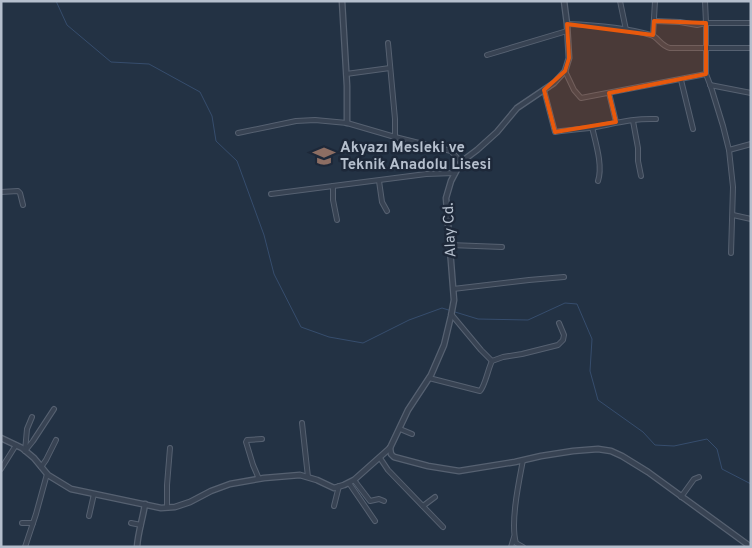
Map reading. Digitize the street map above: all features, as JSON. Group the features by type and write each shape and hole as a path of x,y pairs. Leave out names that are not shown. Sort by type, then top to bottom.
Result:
{"street":[{"path":"342,1 348,122"},
{"path":"564,1 569,58 565,71 574,90 581,98 706,74"},
{"path":"620,1 626,30"},
{"path":"653,36 655,1"},
{"path":"705,1 706,74 729,150 734,187 731,254"},
{"path":"654,21 697,25 706,23 751,23"},
{"path":"567,24 597,25 653,36 664,47 670,48 751,48"},
{"path":"487,55 568,32"},
{"path":"388,43 395,137"},
{"path":"346,74 390,68"},
{"name":"Alay Cd.","path":"352,482 390,448 408,410 429,378 444,345 454,300 446,198 455,173 461,162 497,132 517,108 554,83 565,71"},
{"path":"681,80 693,129"},
{"path":"710,85 751,93"},
{"path":"544,90 555,132 616,122 656,119"},
{"path":"609,93 616,122"},
{"path":"238,132 296,121 348,122 451,152 461,162"},
{"path":"633,121 641,176"},
{"path":"592,127 600,166 598,182"},
{"path":"729,150 751,144"},
{"path":"271,194 426,174 455,173"},
{"path":"379,181 382,202 387,211"},
{"path":"334,186 333,200 337,220"},
{"path":"1,192 18,191 23,205"},
{"path":"733,215 751,219"},
{"path":"450,245 502,247"},
{"path":"453,289 564,277"},
{"path":"451,315 492,361"},
{"path":"429,378 480,391 483,388 492,361 558,345 563,340 564,335 559,323"},
{"path":"25,450 54,409"},
{"path":"25,450 27,429 32,417"},
{"path":"302,422 308,477"},
{"path":"400,429 412,434"},
{"path":"1,438 25,450 34,458 46,474 72,490 161,508 175,507 190,502 230,484 259,479 300,474 334,488 352,482"},
{"path":"259,479 246,442 247,440 262,439"},
{"path":"41,467 56,440"},
{"path":"1,469 16,445"},
{"path":"167,507 170,448"},
{"path":"390,448 391,454 394,457 428,466 459,471 573,451 598,449 611,451 622,456 751,547"},
{"path":"380,458 388,470 443,527"},
{"path":"511,547 514,537 518,485 523,460"},
{"path":"25,547 46,474"},
{"path":"681,497 694,479 699,477"},
{"path":"352,482 370,500 379,498 384,501"},
{"path":"352,482 375,521"},
{"path":"334,506 339,486"},
{"path":"89,516 94,494"},
{"path":"423,506 435,497"},
{"path":"137,547 145,504"},
{"path":"22,523 33,523"},
{"path":"131,523 141,525"},
{"path":"514,537 516,543 523,547"}],"highlighted area":[{"path":"654,21 706,23 706,74 609,93 616,122 555,132 544,90 565,71 569,58 567,24 653,35"}],"waterway":[{"path":"56,1 67,25 111,62 149,64 200,92 212,116 216,141 237,161 264,235 274,274 301,327 329,337 363,343 409,320 442,308 478,319 528,320 565,303 577,304 592,339 590,371 598,400 643,432 655,445 674,446 707,439 717,449 722,469 751,484"}],"place":[{"name":"Akyazı Mesleki ve Teknik Anadolu Lisesi","path":"324,156"}]}
